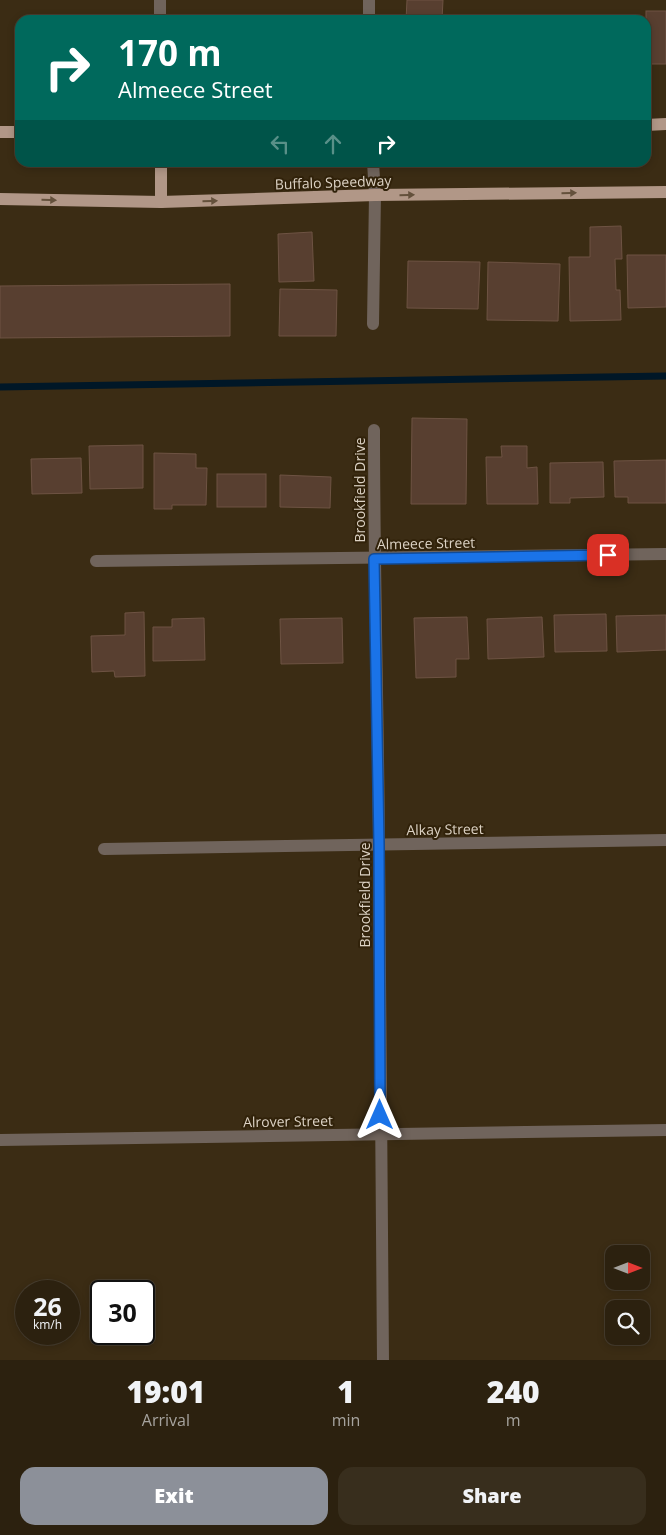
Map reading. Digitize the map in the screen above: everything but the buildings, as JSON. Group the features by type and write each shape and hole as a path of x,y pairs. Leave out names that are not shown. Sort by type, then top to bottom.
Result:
{"main road":[{"path":"651,125 666,124"},
{"path":"0,132 15,132"},
{"path":"161,167 161,202"},
{"name":"Buffalo Speedway","path":"0,199 161,202 374,195 666,192"}],"street":[{"path":"160,0 160,15"},
{"path":"369,0 369,15"},
{"path":"373,324 374,167"},
{"name":"Brookfield Drive","path":"374,430 383,1360"},
{"name":"Almeece Street","path":"96,561 666,554"},
{"name":"Alkay Street","path":"104,848 666,840"},
{"name":"Alrover Street","path":"0,1140 666,1130"}],"waterway":[{"path":"0,387 666,376"}],"route":[{"path":"380,1115 379,845 374,559 608,555"}]}
